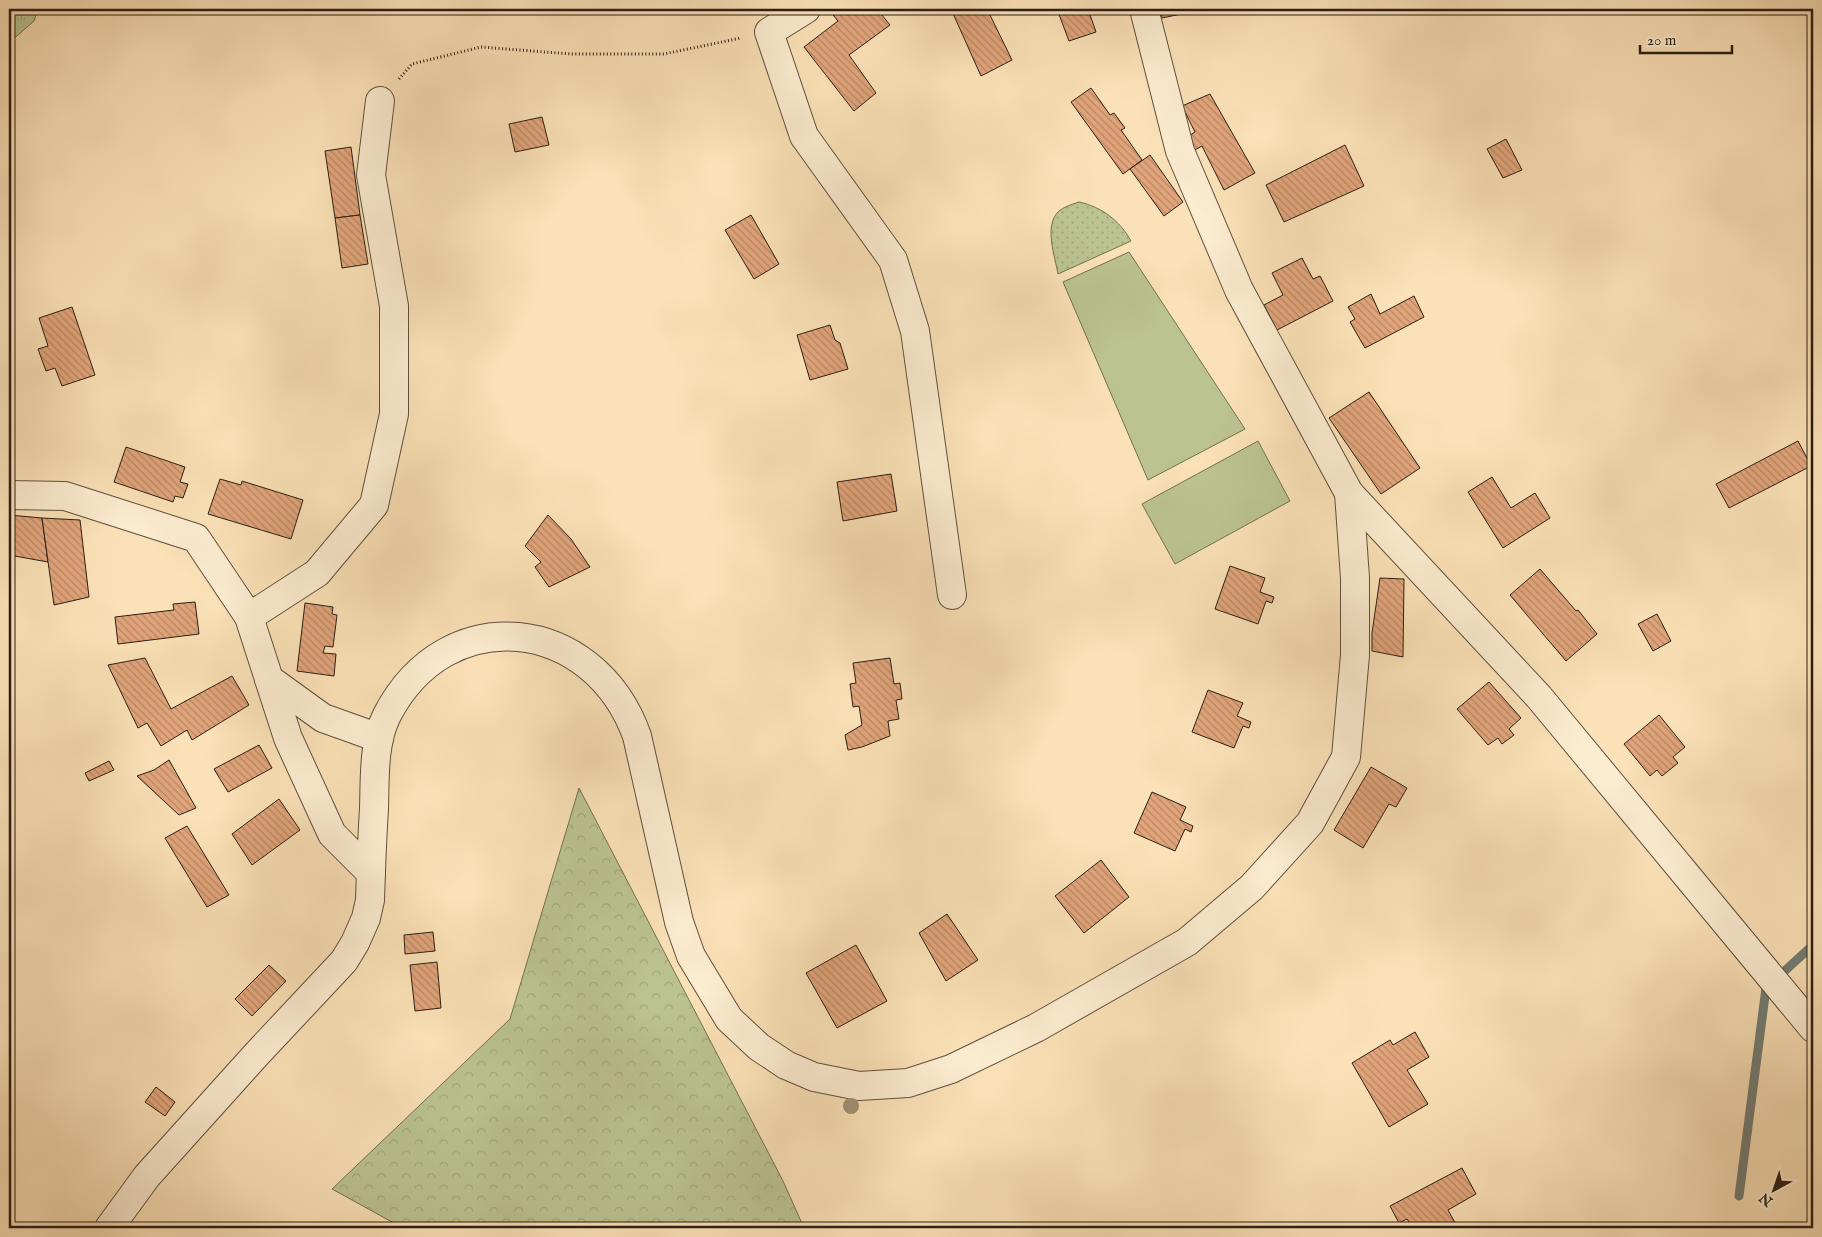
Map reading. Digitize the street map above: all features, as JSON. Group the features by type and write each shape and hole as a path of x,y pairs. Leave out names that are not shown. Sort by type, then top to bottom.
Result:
{"street":[{"path":"806,9 769,32 804,136 893,260 915,331 952,595"},
{"path":"1144,9 1180,151 1239,290 1349,493 1539,697 1813,1028"},
{"path":"249,617 317,573 374,505 394,414 394,306 371,175 380,101"},
{"path":"109,1228 147,1176 344,961 356,943 366,918 370,900 375,763 379,738 386,717 399,695 421,670 446,652 472,641 503,635 548,642 578,657 600,675 617,695 629,715 637,736 679,922 691,956 729,1019 759,1048 786,1065 814,1078 859,1086 908,1083 951,1069 1036,1028 1187,942 1252,887 1310,823 1346,757 1356,655 1355,578 1349,493"},
{"path":"9,495 65,496 196,538 249,617 288,738 332,834 371,873"},
{"path":"269,679 323,718 379,738"}],"path":[{"path":"380,101 412,64 481,46 571,54 664,54 769,32"}],"green space":[{"path":"9,9 38,9 34,21 9,43"},
{"path":"1079,202 1095,207 1110,216 1131,241 1058,274 1051,233 1054,218 1060,210"},
{"path":"1129,252 1245,429 1148,480 1063,282"},
{"path":"1258,441 1290,501 1175,564 1142,504"},
{"path":"579,788 783,1181 804,1228 403,1228 332,1189 510,1019"}],"building":[{"path":"848,9 850,12 854,9 877,9 890,25 849,55 876,93 854,111 804,47 838,21 829,10"},
{"path":"951,9 987,9 1012,60 981,76"},
{"path":"1057,9 1088,9 1096,32 1069,41"},
{"path":"1160,9 1195,9 1196,11 1162,18"},
{"path":"1091,88 1110,115 1114,113 1125,128 1121,130 1142,160 1123,174 1071,102"},
{"path":"1210,94 1255,173 1224,190 1202,146 1191,152 1184,139 1195,132 1182,106"},
{"path":"542,117 549,145 515,152 509,124"},
{"path":"1506,139 1522,170 1503,178 1487,149"},
{"path":"1345,145 1364,186 1284,222 1266,185"},
{"path":"351,147 360,215 335,218 325,151"},
{"path":"1150,155 1183,202 1164,216 1130,169"},
{"path":"360,215 368,264 342,268 335,218"},
{"path":"751,215 779,264 754,279 725,230"},
{"path":"1302,258 1313,279 1320,276 1333,301 1277,330 1264,305 1283,295 1272,273"},
{"path":"1371,294 1380,314 1414,296 1424,317 1365,348 1350,322 1355,319 1348,307"},
{"path":"72,307 95,375 62,386 55,368 46,371 38,349 48,346 39,318"},
{"path":"830,325 835,340 840,343 848,369 810,380 797,335"},
{"path":"1369,392 1420,468 1381,494 1329,418"},
{"path":"1798,441 1811,466 1729,508 1716,484"},
{"path":"126,447 185,467 180,482 188,484 183,498 175,496 173,502 114,482"},
{"path":"891,474 897,511 843,521 837,482"},
{"path":"1492,477 1511,508 1535,493 1550,518 1503,548 1468,492"},
{"path":"220,479 241,485 242,481 303,500 291,539 208,514"},
{"path":"9,515 42,518 48,562 9,555"},
{"path":"548,515 571,539 590,567 549,587 535,567 541,562 525,546"},
{"path":"42,518 80,520 89,597 54,605"},
{"path":"1230,566 1265,578 1260,592 1274,597 1272,603 1266,601 1258,624 1215,609"},
{"path":"1540,569 1576,611 1578,610 1597,634 1566,661 1510,595"},
{"path":"1380,578 1404,579 1403,657 1372,651 1372,633"},
{"path":"195,602 199,634 118,644 115,617 174,610 173,604"},
{"path":"305,603 333,607 332,614 337,615 333,647 325,646 323,653 336,654 334,676 297,671"},
{"path":"1657,614 1671,641 1653,651 1638,624"},
{"path":"145,658 171,709 232,676 249,705 192,740 187,730 161,746 147,723 138,728 108,665"},
{"path":"890,658 894,684 900,683 902,699 896,700 899,719 888,721 890,736 862,747 848,750 845,735 862,725 859,706 853,707 850,684 856,683 853,663"},
{"path":"1489,682 1521,718 1509,729 1514,735 1502,744 1498,738 1488,745 1457,709"},
{"path":"1208,690 1243,703 1237,716 1251,722 1249,728 1243,726 1234,748 1192,732"},
{"path":"1659,715 1685,747 1673,757 1678,763 1662,776 1657,770 1650,776 1624,744"},
{"path":"259,745 272,768 228,792 214,769"},
{"path":"169,760 196,808 179,815 137,776 154,770"},
{"path":"109,761 114,770 89,781 85,773"},
{"path":"1371,767 1407,788 1396,807 1389,804 1363,848 1334,830"},
{"path":"1152,792 1186,807 1180,820 1193,826 1191,832 1185,829 1175,851 1134,833"},
{"path":"279,799 300,830 252,865 232,834"},
{"path":"187,826 229,895 207,907 165,838"},
{"path":"1101,860 1129,897 1084,933 1055,896"},
{"path":"947,914 978,960 946,981 919,933"},
{"path":"433,932 435,951 405,954 404,935"},
{"path":"856,945 887,1001 837,1028 806,973"},
{"path":"437,962 441,1008 415,1011 410,965"},
{"path":"269,965 286,981 252,1016 235,999"},
{"path":"1415,1032 1429,1057 1407,1070 1428,1104 1389,1127 1352,1063 1390,1040 1393,1045"},
{"path":"156,1087 175,1102 165,1116 145,1102"},
{"path":"1462,1168 1476,1194 1448,1210 1458,1228 1413,1228 1407,1219 1399,1223 1390,1206"}],"waterway":[{"path":"1739,1196 1766,988 1813,945"}]}
